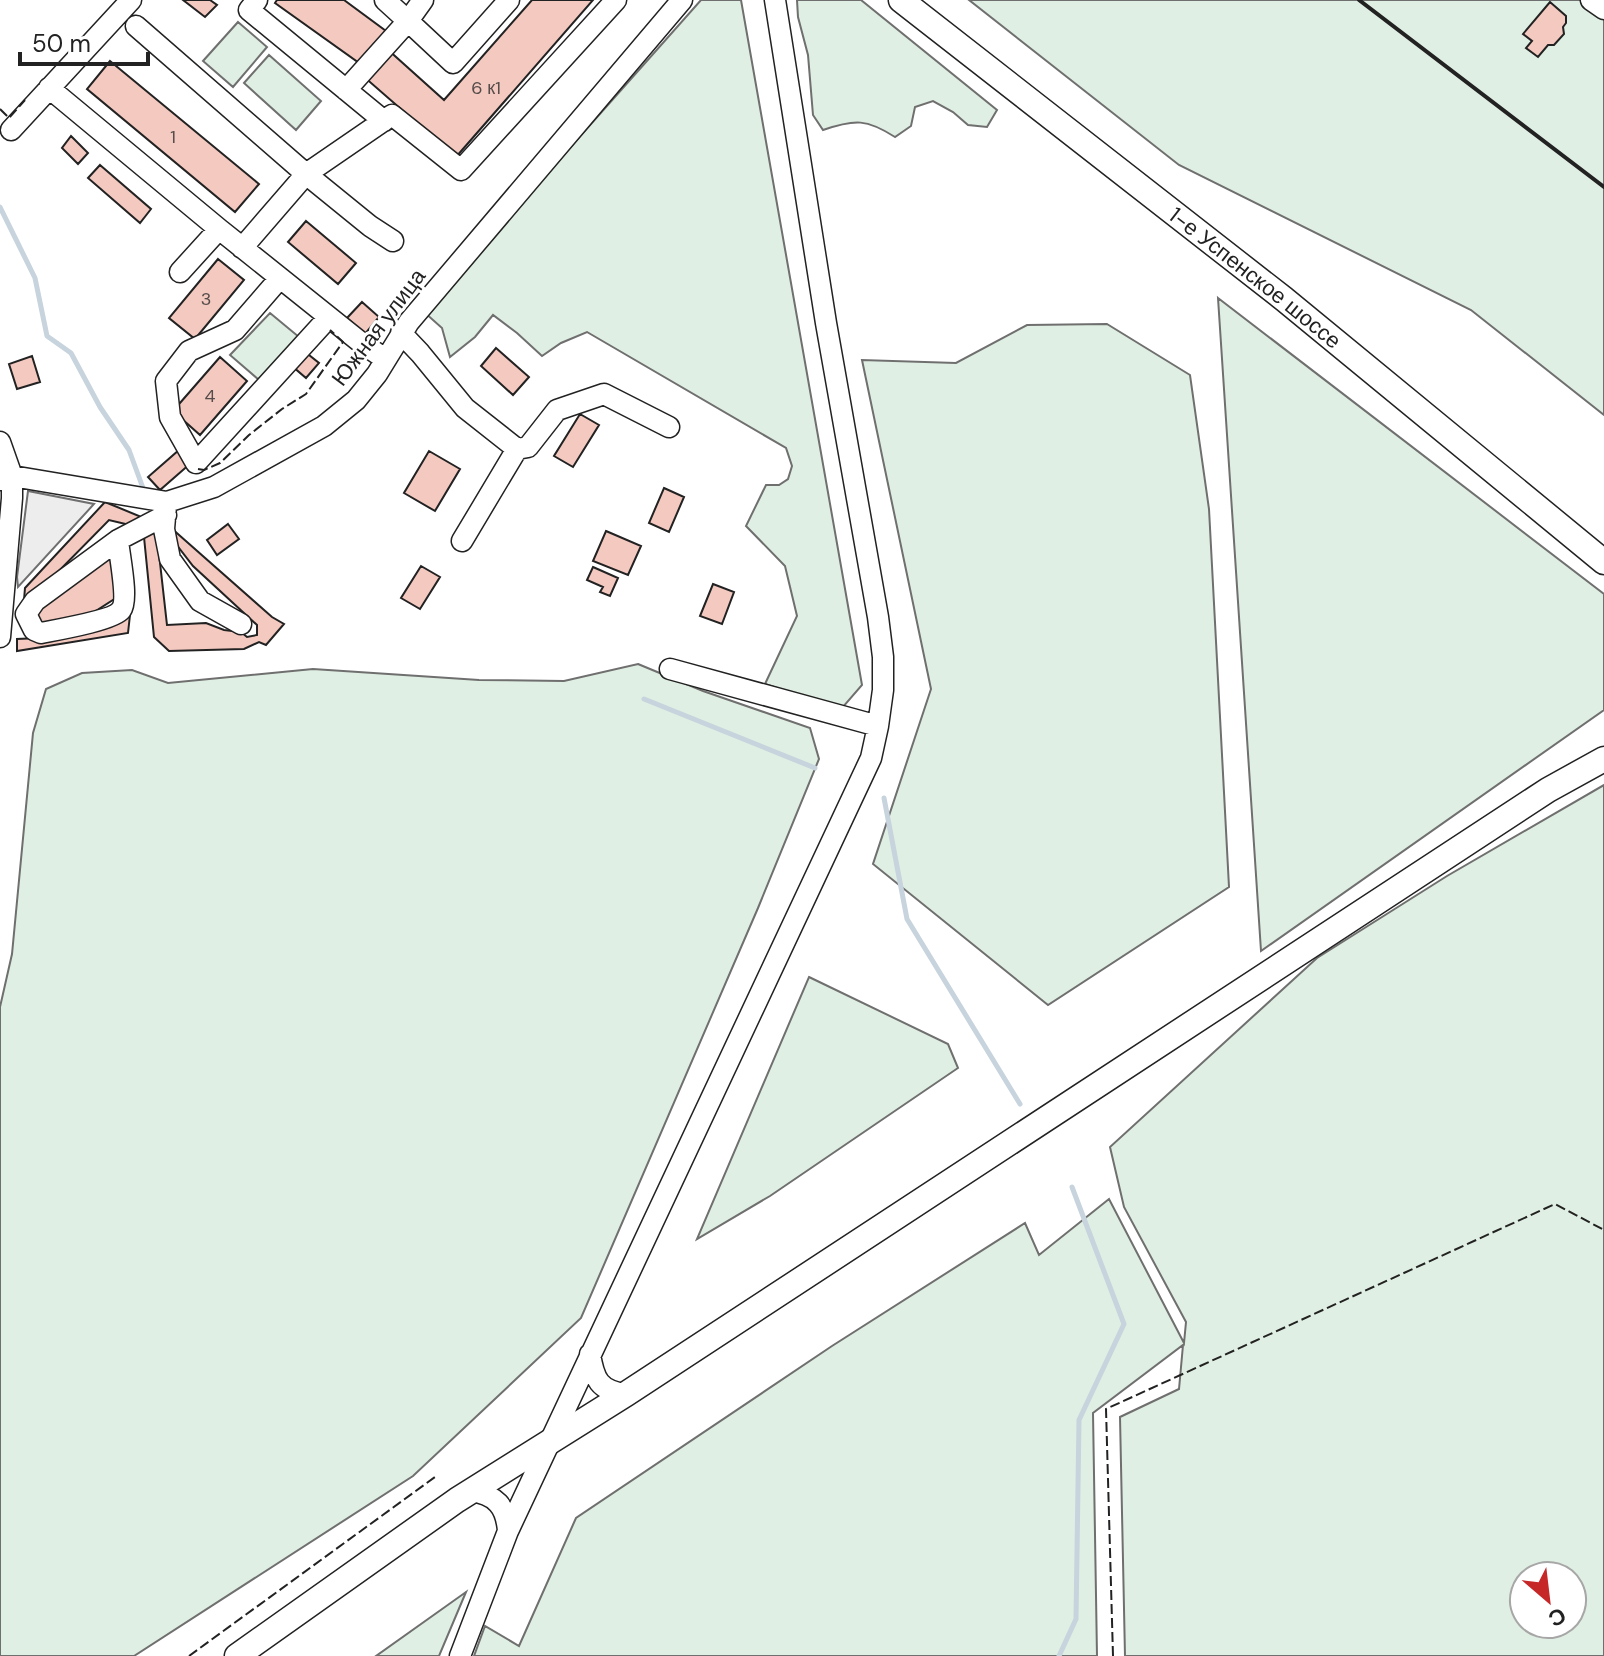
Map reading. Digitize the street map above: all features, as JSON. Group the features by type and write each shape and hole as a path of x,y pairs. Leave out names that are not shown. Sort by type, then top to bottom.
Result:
{"main road":[{"name":"1-е Успенское шоссе","path":"901,0 1284,299 1604,562"},
{"path":"1548,790 1604,746"},
{"path":"237,1656 471,1491 626,1394 1548,790 1604,759"}],"street":[{"path":"11,130 131,0"},
{"path":"257,0 249,10 384,121"},
{"path":"385,0 453,63 509,0"},
{"path":"346,90 423,0"},
{"path":"242,248 306,174 392,115 461,170 616,0"},
{"name":"Южная улица","path":"6,478 166,508 214,487 324,426 356,400 377,374 409,322 682,0"},
{"path":"460,1656 508,1531 871,758 878,726 883,657 878,617 826,323 775,0"},
{"path":"1591,0 1604,9"},
{"path":"136,26 306,174 393,241"},
{"path":"49,88 242,248 385,359"},
{"path":"180,272 219,229"},
{"path":"280,278 235,330 189,351 166,381 170,417 196,463 329,317"},
{"path":"401,333 465,408 517,449 528,447 557,410 604,394 669,427"},
{"path":"0,442 12,498 0,637"},
{"path":"462,541 517,449"},
{"path":"118,540 124,601 121,611 69,627 41,633 34,630 26,614 35,601 118,540 166,508"},
{"path":"166,508 164,529 170,559 200,601 241,624"},
{"path":"670,669 878,726"},
{"path":"590,1354 598,1382 609,1391 626,1394"},
{"path":"471,1491 483,1493 498,1502 504,1511 508,1531"}],"green space":[{"path":"701,0 741,0 862,685 843,707 765,684 797,616 785,566 746,526 766,485 779,485 788,479 792,466 786,448 587,332 561,343 542,356 493,315 475,337 450,357 442,328 424,312"},
{"path":"797,0 861,0 997,110 987,127 968,125 933,101 915,107 911,126 895,137 860,123 823,130 813,115 808,55"},
{"path":"969,0 1604,0 1604,415 1471,310 1179,165"},
{"path":"238,22 267,47 233,87 203,61"},
{"path":"269,55 321,101 296,130 244,83"},
{"path":"1218,298 1604,594 1604,710 1261,951"},
{"path":"270,313 299,337 259,380 230,355"},
{"path":"1107,324 1190,375 1209,509 1229,887 1048,1005 873,864 931,689 862,360 956,363 1027,325"},
{"path":"638,664 703,691 810,728 819,759 581,1318 413,1476 134,1656 0,1656 0,1007 12,954 33,733 46,689 82,673 132,670 168,683 313,669 479,680 564,681"},
{"path":"1604,785 1604,1656 1125,1656 1120,1417 1179,1389 1183,1345 1093,1413 1097,1656 474,1656 485,1626 519,1646 576,1518 832,1346 1025,1223 1039,1255 1109,1199 1184,1343 1186,1322 1124,1207 1110,1147 1317,958 1447,876"},
{"path":"809,977 948,1044 958,1068 770,1196 697,1239"},
{"path":"466,1592 439,1656 376,1656"}],"shaded area":[{"path":"28,491 94,504 18,587 17,577"}],"building":[{"path":"183,0 210,0 217,5 205,17"},
{"path":"277,0 344,0 386,31 362,65 275,3"},
{"path":"532,0 593,0 456,157 363,76 386,48 444,100"},
{"path":"1550,2 1566,16 1564,34 1538,57 1526,48 1532,41 1523,34"},
{"path":"110,61 259,184 235,212 87,89"},
{"path":"71,136 88,153 78,164 62,148"},
{"path":"100,165 151,209 140,223 88,178"},
{"path":"306,221 356,263 338,284 288,242"},
{"path":"218,259 244,280 195,339 169,318"},
{"path":"362,302 379,317 365,334 347,318"},
{"path":"496,348 529,377 513,395 481,366"},
{"path":"304,351 319,363 306,378 292,366"},
{"path":"32,356 40,382 17,389 9,364"},
{"path":"220,357 247,381 200,435 173,411"},
{"path":"580,414 599,425 573,467 554,456"},
{"path":"179,450 191,463 160,490 148,477"},
{"path":"429,451 460,469 435,511 404,493"},
{"path":"664,488 684,497 669,532 649,523"},
{"path":"105,502 139,516 134,526 109,520 51,579 24,600 25,588"},
{"path":"228,524 239,539 217,555 207,540"},
{"path":"170,527 272,617 284,624 266,645 259,642 244,649 169,651 154,637 144,537 155,530 167,625 206,623 241,632 247,637 257,635 257,625 193,566 176,544"},
{"path":"606,531 641,546 628,575 593,561"},
{"path":"115,553 119,596 91,614 43,627 34,610"},
{"path":"421,566 440,577 420,609 401,598"},
{"path":"593,567 618,578 610,596 600,592 603,587 587,580"},
{"path":"713,584 734,592 722,624 700,616"},
{"path":"130,615 128,633 17,651 17,639 40,638 99,626"}],"waterway":[{"path":"0,207 35,278 47,336 71,353 100,407 129,450 143,488"},
{"path":"644,699 815,768"},
{"path":"884,798 907,919 1020,1104"},
{"path":"1059,1656 1076,1619 1079,1420 1124,1324 1072,1187"}],"fence":[{"path":"0,109 9,118 25,100"},
{"path":"198,469 204,470 220,463 249,435 306,394 343,342 330,330"},
{"path":"1113,1656 1106,1409 1555,1204 1604,1230"},
{"path":"189,1656 435,1477"}],"wall":[{"path":"1359,0 1604,187"}]}
